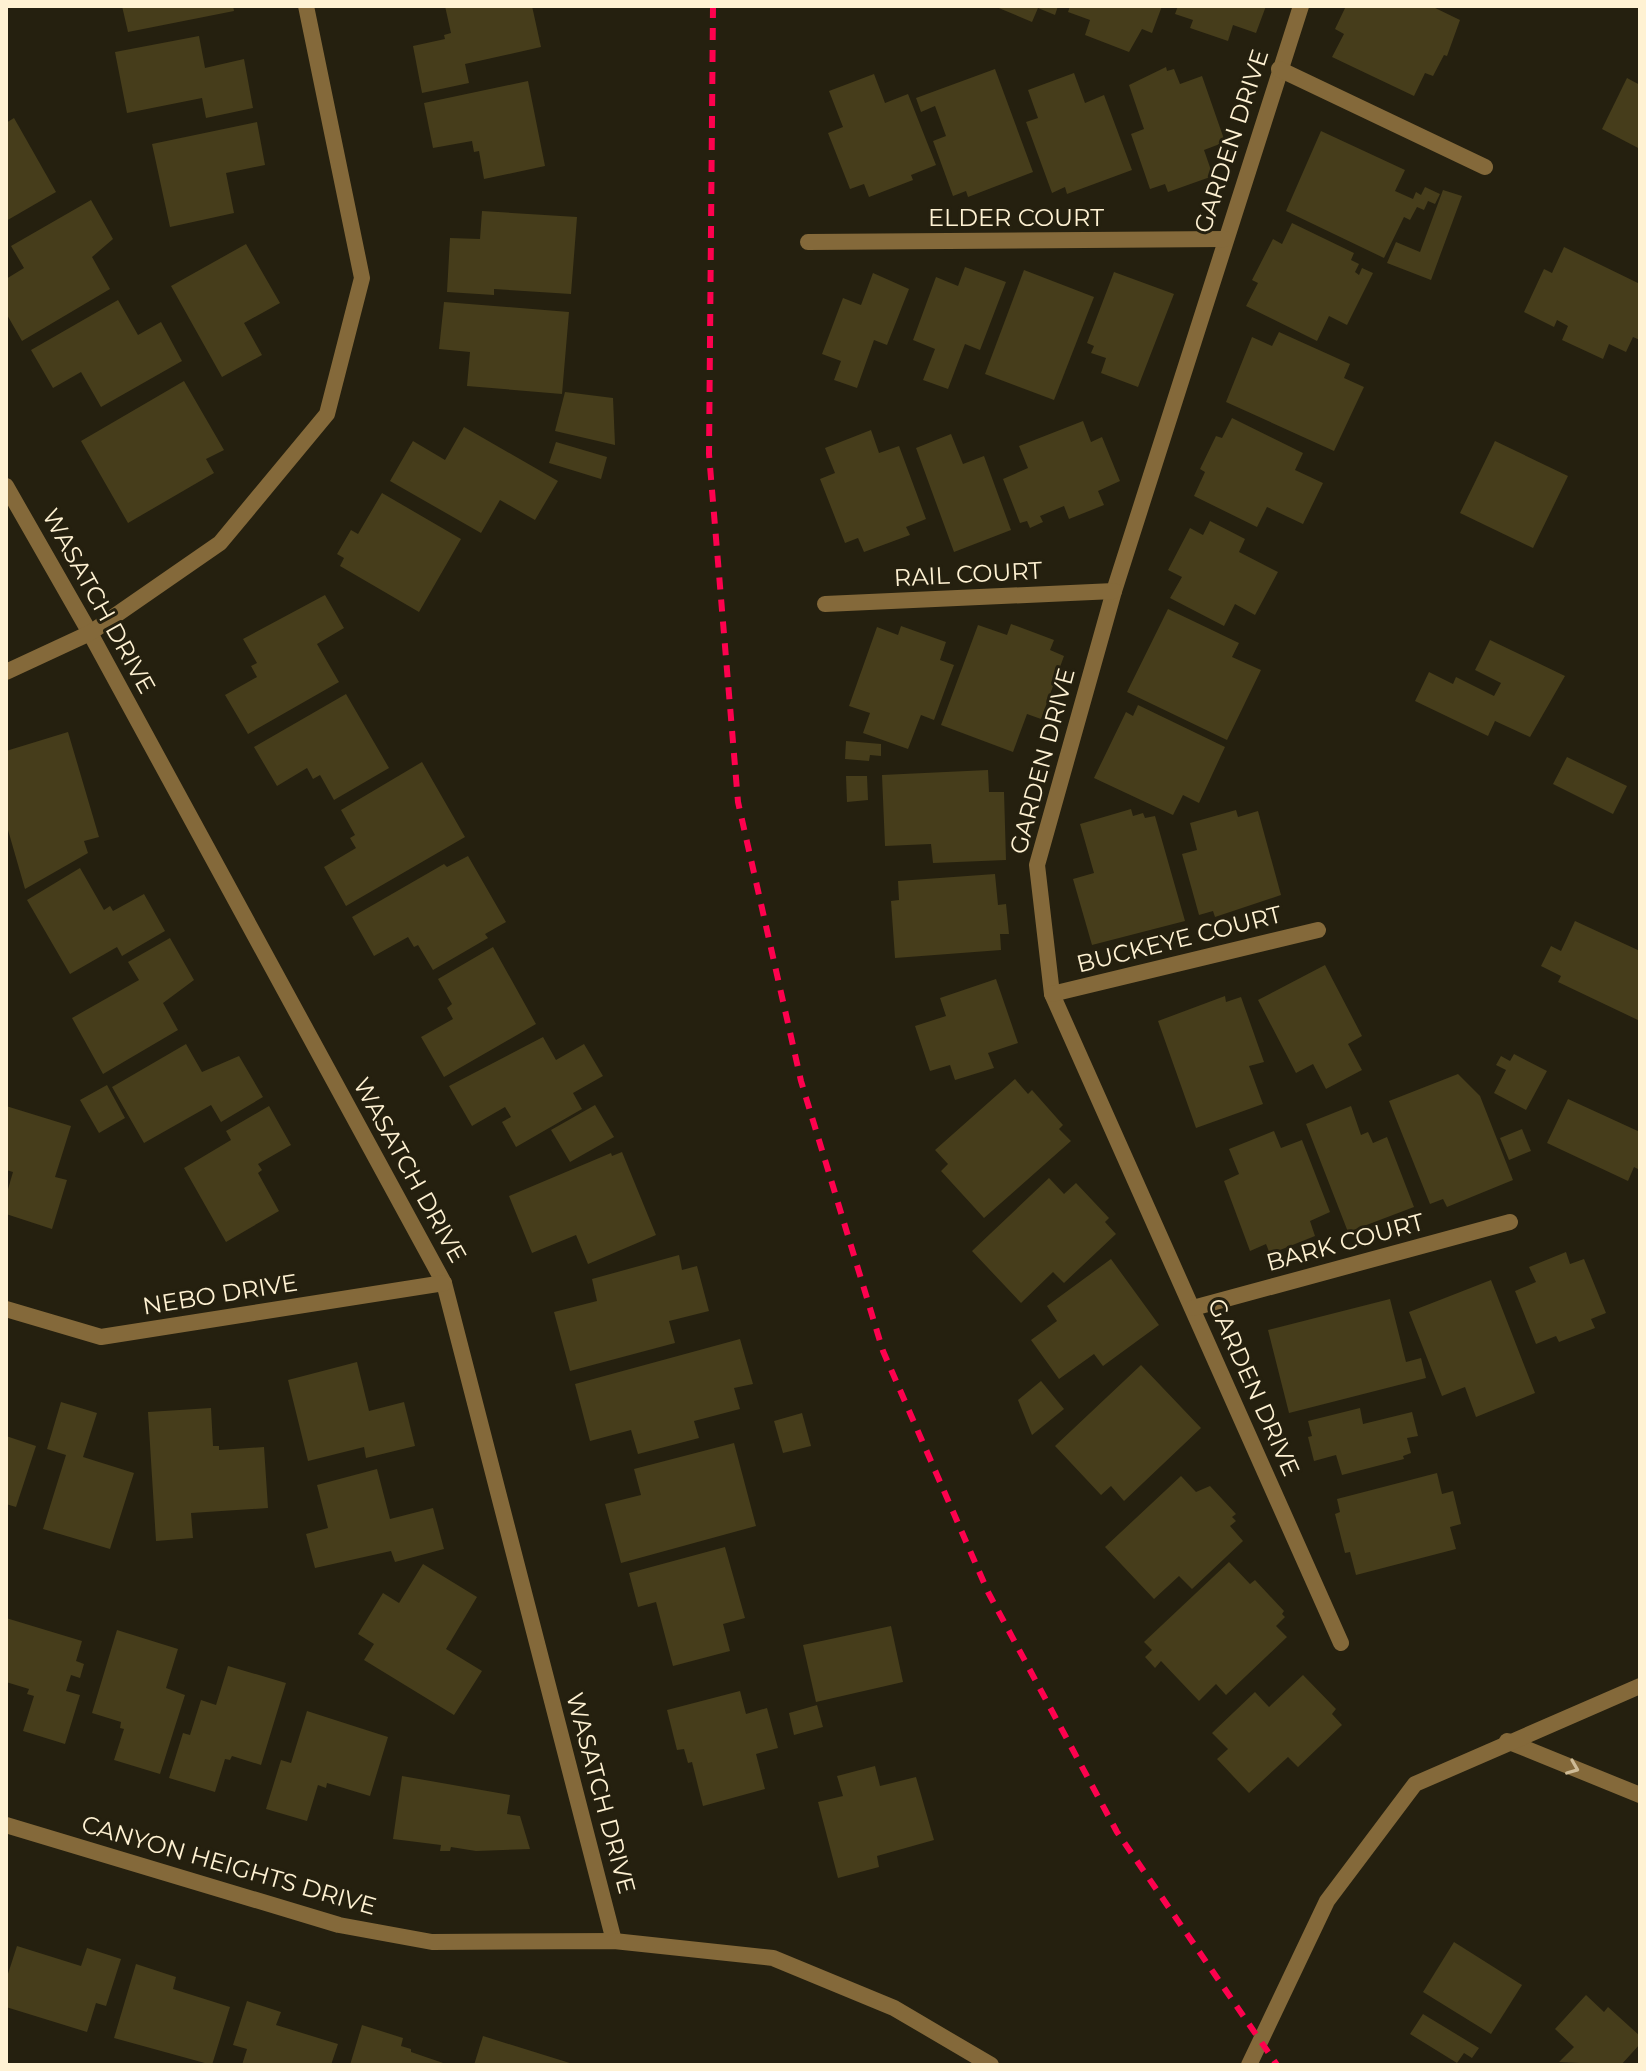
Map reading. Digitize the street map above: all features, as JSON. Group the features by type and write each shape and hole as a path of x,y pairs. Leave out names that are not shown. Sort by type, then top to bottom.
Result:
{"street":[{"path":"6,672 90,633 220,543 327,414 362,278 306,6"},
{"name":"GARDEN DRIVE","path":"1301,6 1114,591 1037,865 1052,994 1341,1643"},
{"path":"1279,69 1485,167"},
{"name":"ELDER COURT","path":"808,242 1225,239"},
{"name":"WASATCH DRIVE","path":"6,486 90,633 444,1283 614,1941"},
{"name":"RAIL COURT","path":"825,604 1114,591"},
{"name":"BUCKEYE COURT","path":"1052,994 1318,930"},
{"name":"BARK COURT","path":"1193,1308 1510,1222"},
{"name":"NEBO DRIVE","path":"6,1309 101,1337 444,1283"},
{"path":"1249,2065 1327,1901 1415,1784 1507,1741 1640,1686"},
{"path":"1507,1741 1640,1795"},
{"name":"CANYON HEIGHTS DRIVE","path":"6,1825 339,1925 432,1942 614,1941 773,1958 894,2008 991,2065"}],"building":[{"path":"122,6 233,6 234,11 128,32"},
{"path":"445,6 532,6 541,47 465,64 469,83 422,93 413,46 445,39 444,35 451,33"},
{"path":"994,6 1058,6 1055,15 1038,8 1032,22"},
{"path":"1070,6 1162,6 1152,33 1142,29 1129,52 1085,35 1090,20 1068,12"},
{"path":"1178,6 1266,6 1256,33 1233,25 1228,41 1190,28 1193,20 1175,14"},
{"path":"1346,6 1431,6 1460,20 1447,56 1444,55 1433,76 1425,73 1414,96 1332,57 1344,34 1335,29"},
{"path":"199,36 205,68 244,59 253,108 206,118 202,98 127,113 115,52"},
{"path":"1166,67 1167,71 1174,69 1180,84 1202,76 1225,142 1204,150 1213,176 1168,192 1165,184 1150,189 1131,134 1144,129 1129,85"},
{"path":"995,69 1033,172 968,197 966,191 953,196 933,141 946,136 935,106 921,112 916,98"},
{"path":"1074,73 1085,103 1104,95 1132,170 1067,194 1065,187 1052,193 1026,122 1038,118 1028,90"},
{"path":"874,74 885,103 908,94 936,165 911,175 913,180 869,197 864,184 850,189 828,133 843,127 829,91"},
{"path":"1627,78 1640,85 1640,149 1602,129"},
{"path":"528,81 545,166 484,179 479,151 474,152 472,141 433,148 424,103"},
{"path":"14,118 56,192 6,221 6,123"},
{"path":"257,122 265,165 226,173 234,213 170,227 152,144"},
{"path":"1321,131 1405,170 1395,191 1413,199 1416,192 1421,195 1425,187 1440,194 1435,204 1428,201 1424,210 1417,207 1410,220 1404,217 1384,258 1286,211"},
{"path":"1443,190 1462,196 1431,280 1387,263 1396,242 1420,252"},
{"path":"91,200 113,239 92,257 110,289 22,341 6,313 6,279 24,268 11,246"},
{"path":"482,211 577,217 571,294 494,289 494,295 447,292 450,238 480,239"},
{"path":"1292,223 1354,253 1351,260 1359,264 1355,272 1359,275 1362,268 1373,273 1347,325 1329,316 1317,341 1246,306 1258,283 1252,280 1273,239 1282,244"},
{"path":"246,244 280,303 244,323 262,355 222,377 171,286"},
{"path":"1564,247 1640,284 1640,340 1633,337 1626,352 1609,344 1603,359 1562,340 1568,326 1557,320 1554,327 1524,312 1544,269 1552,273"},
{"path":"965,267 1006,282 980,350 965,344 948,389 923,380 935,349 913,340 936,277 958,286"},
{"path":"1024,270 1094,297 1054,400 985,374"},
{"path":"1114,272 1174,294 1138,387 1101,373 1106,358 1091,353 1094,346 1087,343"},
{"path":"873,273 909,289 887,345 874,340 857,388 834,380 841,361 822,354 843,298 861,305"},
{"path":"118,300 138,335 161,322 182,361 101,407 81,372 53,388 31,350"},
{"path":"444,302 569,312 562,394 467,386 470,352 439,349"},
{"path":"1279,332 1350,364 1344,378 1364,387 1334,451 1226,402 1252,337 1272,346"},
{"path":"184,381 224,450 206,459 214,473 128,523 81,441"},
{"path":"565,392 613,398 615,445 555,431"},
{"path":"1232,418 1303,453 1295,470 1323,483 1303,524 1267,507 1257,527 1194,496 1205,472 1200,469 1216,436 1222,438"},
{"path":"1083,421 1091,442 1102,437 1120,481 1098,491 1104,505 1069,519 1064,506 1040,516 1043,522 1030,528 1027,521 1020,523 1003,479 1028,468 1019,446"},
{"path":"464,427 558,481 535,520 500,500 481,533 390,481 413,441 445,460"},
{"path":"871,430 879,453 899,446 926,519 906,527 910,535 864,552 858,538 845,543 820,479 835,473 825,448"},
{"path":"951,434 963,464 984,456 1011,530 954,552 916,448"},
{"path":"1495,441 1568,476 1533,548 1460,513"},
{"path":"556,442 607,457 601,479 549,463"},
{"path":"382,493 461,539 419,612 340,566 344,558 337,554 351,530 358,534"},
{"path":"1210,521 1245,539 1239,552 1278,572 1255,615 1235,604 1224,626 1170,598 1182,577 1168,570 1190,528 1203,535"},
{"path":"325,595 344,628 317,644 339,682 248,734 225,695 257,677 251,666 257,663 243,639"},
{"path":"1168,609 1239,643 1232,657 1261,670 1227,740 1127,692"},
{"path":"1011,624 1054,640 1050,650 1064,656 1041,719 1027,714 1013,752 941,725 978,625 1007,635"},
{"path":"901,626 946,642 940,660 954,665 934,720 921,715 908,749 863,733 870,713 849,706 877,627 898,635"},
{"path":"1490,640 1565,676 1530,737 1495,721 1488,736 1415,701 1429,672 1453,684 1456,677 1494,696 1501,683 1475,670"},
{"path":"346,694 389,768 334,800 320,775 313,779 307,768 277,786 254,747"},
{"path":"1138,705 1225,747 1199,803 1183,795 1173,815 1094,778 1126,712 1133,716"},
{"path":"68,732 99,837 84,841 88,853 25,889 6,823 6,751"},
{"path":"846,741 881,744 881,756 870,755 869,761 845,759"},
{"path":"1567,757 1627,786 1613,814 1553,784"},
{"path":"422,762 465,837 346,906 324,867 356,848 350,838 355,835 341,810"},
{"path":"988,770 989,792 1004,792 1006,860 933,863 931,844 885,846 882,775"},
{"path":"846,776 867,776 868,800 847,802"},
{"path":"1131,809 1133,816 1143,813 1145,818 1155,816 1185,921 1092,945 1073,879 1094,873 1080,824"},
{"path":"1236,810 1238,817 1258,811 1281,895 1215,917 1213,911 1199,915 1182,854 1197,850 1190,823"},
{"path":"468,856 506,922 485,934 488,938 433,970 418,945 414,947 408,937 374,956 352,917 444,864 447,867"},
{"path":"80,868 104,910 110,906 113,911 144,894 165,931 122,956 117,947 70,974 27,900"},
{"path":"995,874 998,905 1006,904 1009,934 1000,934 1001,950 895,958 891,901 899,900 898,881"},
{"path":"1575,921 1640,951 1640,1021 1558,982 1561,976 1541,966 1551,946 1561,951"},
{"path":"170,938 194,980 163,1003 178,1030 103,1074 72,1018 139,980 128,962"},
{"path":"493,947 536,1024 444,1077 421,1037 453,1019 447,1008 452,1004 438,979"},
{"path":"1325,965 1362,1036 1348,1044 1362,1070 1326,1089 1313,1064 1296,1073 1258,1000"},
{"path":"996,979 1018,1043 988,1053 994,1068 955,1080 950,1065 930,1071 915,1026 946,1016 940,998"},
{"path":"1225,996 1226,1002 1241,997 1264,1062 1249,1066 1263,1104 1196,1128 1158,1021"},
{"path":"543,1037 556,1060 584,1044 603,1076 573,1093 582,1109 516,1147 502,1122 511,1117 505,1107 472,1126 449,1086"},
{"path":"186,1044 202,1072 239,1056 263,1097 221,1122 211,1105 144,1143 112,1087"},
{"path":"1514,1054 1547,1071 1526,1110 1494,1093 1506,1070 1496,1065 1501,1056 1510,1061"},
{"path":"1458,1074 1480,1096 1513,1180 1447,1207 1443,1199 1430,1204 1389,1101"},
{"path":"1015,1079 1028,1094 1032,1090 1063,1125 1059,1129 1071,1141 984,1218 941,1171 948,1164 935,1150"},
{"path":"107,1085 125,1118 99,1133 80,1100"},
{"path":"1568,1099 1640,1132 1640,1170 1634,1167 1628,1181 1547,1143"},
{"path":"595,1105 614,1137 570,1162 551,1130"},
{"path":"6,1106 71,1126 55,1177 67,1180 52,1229 6,1214 6,1196 13,1172 6,1170"},
{"path":"269,1106 291,1145 258,1164 262,1170 258,1173 279,1211 226,1242 184,1168 231,1140 226,1131"},
{"path":"1351,1106 1361,1135 1368,1132 1373,1143 1387,1137 1414,1207 1348,1232 1306,1124"},
{"path":"1522,1129 1531,1151 1509,1160 1500,1138"},
{"path":"1274,1131 1281,1148 1302,1140 1330,1212 1310,1221 1315,1236 1270,1254 1266,1244 1250,1251 1224,1181 1239,1174 1229,1149"},
{"path":"622,1152 656,1235 588,1264 576,1235 532,1253 509,1196 611,1153 612,1156"},
{"path":"1049,1178 1064,1194 1076,1183 1109,1218 1105,1222 1116,1234 1064,1283 1053,1272 1021,1303 972,1251"},
{"path":"1566,1252 1570,1264 1584,1259 1606,1313 1591,1319 1595,1328 1559,1342 1556,1336 1536,1344 1515,1291 1536,1282 1529,1267"},
{"path":"679,1255 682,1270 697,1266 709,1311 669,1321 675,1343 570,1371 554,1312 597,1301 592,1279"},
{"path":"1111,1259 1159,1325 1103,1366 1094,1354 1059,1379 1031,1340 1057,1321 1047,1306"},
{"path":"1491,1280 1535,1393 1476,1417 1465,1387 1442,1396 1409,1312"},
{"path":"1390,1299 1406,1362 1421,1358 1426,1378 1289,1413 1268,1330"},
{"path":"740,1339 753,1384 734,1388 740,1409 694,1421 699,1438 638,1454 631,1430 590,1441 575,1384"},
{"path":"357,1362 369,1411 404,1402 415,1446 366,1458 364,1447 308,1461 288,1380"},
{"path":"1141,1365 1201,1428 1124,1501 1111,1486 1101,1495 1055,1446"},
{"path":"1041,1381 1064,1409 1032,1435 1018,1400"},
{"path":"61,1402 97,1413 83,1457 134,1473 110,1549 43,1529 66,1455 47,1449"},
{"path":"211,1408 213,1446 219,1446 219,1450 264,1447 268,1508 191,1513 193,1538 156,1541 148,1412"},
{"path":"1360,1408 1363,1424 1412,1412 1418,1436 1407,1438 1411,1453 1403,1456 1404,1459 1342,1475 1336,1455 1314,1461 1308,1421"},
{"path":"802,1413 811,1446 783,1453 774,1421"},
{"path":"6,1436 36,1446 16,1507 6,1504"},
{"path":"734,1443 756,1526 621,1563 605,1504 641,1495 634,1469"},
{"path":"377,1469 390,1519 433,1508 444,1549 395,1562 391,1551 315,1568 306,1534 328,1528 317,1485"},
{"path":"1437,1473 1442,1494 1453,1491 1461,1524 1450,1527 1456,1549 1356,1575 1350,1552 1345,1553 1335,1514 1340,1512 1337,1499"},
{"path":"1181,1476 1196,1492 1210,1486 1236,1514 1232,1517 1236,1521 1230,1526 1243,1541 1192,1589 1179,1576 1154,1599 1105,1547"},
{"path":"725,1547 745,1618 723,1624 730,1651 673,1666 656,1602 638,1607 629,1573"},
{"path":"1229,1562 1250,1584 1255,1580 1284,1611 1282,1614 1285,1617 1276,1626 1287,1637 1226,1695 1216,1684 1199,1701 1161,1661 1155,1668 1145,1657 1152,1650 1144,1642"},
{"path":"423,1564 477,1597 446,1649 482,1671 454,1715 364,1660 374,1644 358,1634 383,1593 399,1603"},
{"path":"6,1618 82,1641 76,1661 84,1664 80,1678 71,1675 66,1691 80,1695 65,1744 23,1731 34,1696 27,1694 29,1689 6,1682"},
{"path":"891,1626 903,1682 816,1702 803,1645"},
{"path":"117,1630 178,1649 166,1688 185,1695 160,1774 114,1760 124,1729 120,1728 121,1722 92,1713"},
{"path":"228,1666 286,1683 261,1765 232,1756 230,1760 225,1759 215,1792 169,1778 183,1733 190,1735 201,1700 216,1705"},
{"path":"1303,1675 1336,1709 1332,1714 1342,1725 1298,1767 1288,1757 1249,1793 1217,1759 1228,1749 1212,1733 1255,1692 1269,1707"},
{"path":"740,1691 746,1714 767,1708 778,1748 756,1754 765,1789 703,1806 692,1762 688,1763 684,1749 677,1750 667,1710"},
{"path":"817,1705 823,1727 794,1735 789,1713"},
{"path":"307,1711 388,1737 370,1796 327,1783 326,1788 318,1785 307,1821 266,1809 281,1760 291,1763"},
{"path":"875,1766 880,1786 916,1777 934,1840 877,1856 879,1867 838,1878 818,1802 843,1796 837,1776"},
{"path":"402,1776 510,1795 507,1814 520,1816 530,1849 476,1851 451,1847 450,1851 440,1851 441,1845 393,1839"},
{"path":"1454,1942 1522,1985 1491,2034 1423,1992"},
{"path":"17,1946 81,1966 87,1948 121,1959 106,2006 96,2003 87,2032 6,2007 6,1980"},
{"path":"136,1964 176,1977 173,1989 230,2007 212,2065 114,2038"},
{"path":"1586,1995 1604,2012 1608,2007 1640,2036 1640,2044 1621,2065 1559,2062 1574,2047 1555,2029"},
{"path":"247,2001 281,2012 276,2025 338,2044 331,2065 242,2065 247,2049 233,2045"},
{"path":"1423,2014 1479,2048 1472,2058 1464,2053 1457,2063 1410,2034"},
{"path":"362,2025 403,2038 401,2046 411,2049 411,2052 449,2065 350,2065"},
{"path":"483,2036 573,2064 573,2065 474,2065"}],"railway":[{"path":"713,6 709,454 738,802 801,1081 883,1351 988,1592 1117,1832 1277,2065"}]}
